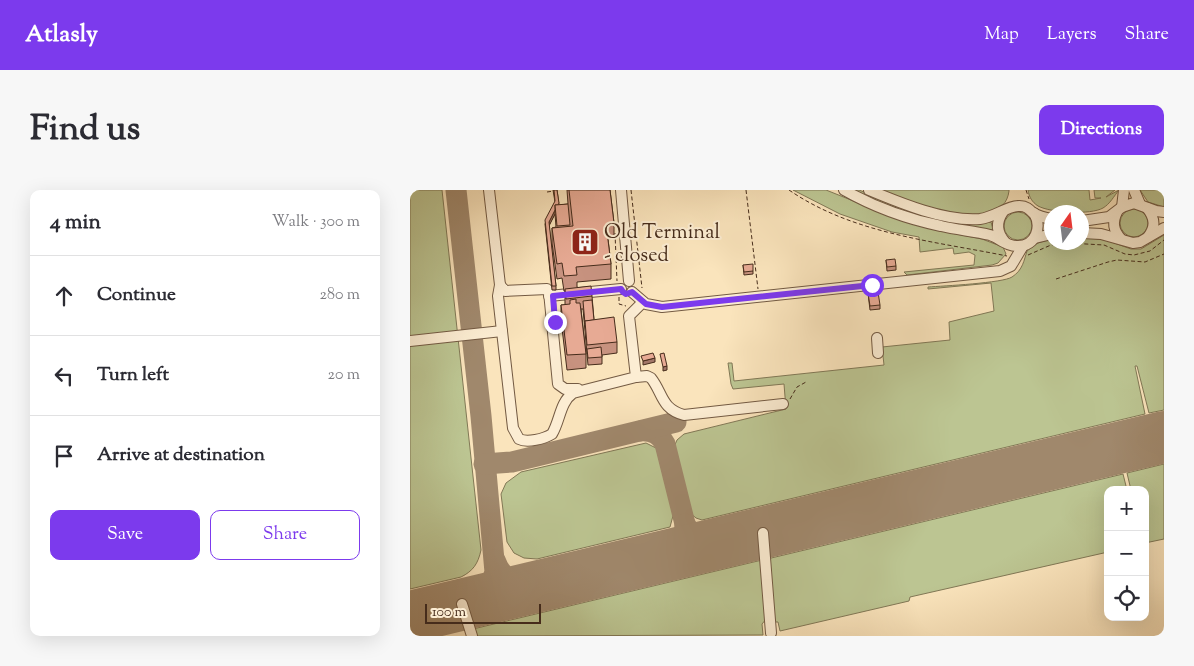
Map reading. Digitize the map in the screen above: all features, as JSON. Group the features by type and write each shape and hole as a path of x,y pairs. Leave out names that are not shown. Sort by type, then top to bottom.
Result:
{"street":[{"path":"489,190 500,285 498,296 513,428 519,439 524,442 548,437 552,434 568,398 573,393 636,377 647,376 652,378 666,405 684,415 784,404"},
{"path":"620,190 623,292 626,294 638,291 639,306"},
{"path":"833,190 891,212 940,226 992,236 1014,252"},
{"path":"844,190 864,201"},
{"path":"869,190 920,209 955,217 984,218 1018,205 1033,208 1044,214"},
{"path":"1121,239 1114,229 1114,223 1120,209 1124,190"},
{"path":"1134,190 1153,218 1153,230 1146,239"},
{"path":"1089,220 1104,219 1134,203 1164,212"},
{"path":"1033,208 1039,225 1035,238"},
{"path":"1003,212 998,223 998,229 1000,235 1014,252"},
{"path":"1089,233 1101,234 1133,243 1146,239 1164,228"},
{"path":"636,377 629,316 639,306 674,306 1000,272 1011,266 1014,252 1035,238 1044,236"},
{"path":"500,285 505,291 547,289 558,384 568,390 592,387"},
{"path":"549,296 623,286"},
{"path":"410,341 502,331"},
{"path":"877,338 878,353"},
{"path":"763,533 772,633"},
{"path":"462,604 472,636"}],"path":[{"path":"631,190 641,285 638,291"},
{"path":"746,190 758,292 762,292"},
{"path":"789,190 826,210 859,224 882,231 1014,252 1044,246"},
{"path":"1026,190 1033,208"},
{"path":"547,192 555,191"},
{"path":"615,228 623,286 619,304 639,306"},
{"path":"1003,260 1014,252"},
{"path":"1056,279 1108,262 1117,260 1145,262 1164,254"},
{"path":"784,404 788,402 797,387 806,382"}],"green space":[{"path":"410,190 442,190 481,550 474,566 461,577 410,589"},
{"path":"793,190 826,190 886,214 946,232 982,239 1003,247 1006,254 998,263 992,265 907,275 904,272 974,265 975,255 969,252 954,254 953,248 920,252 919,237 892,232 840,214"},
{"path":"849,190 859,190 891,203 963,223 979,224 991,222 993,229 963,227 909,214"},
{"path":"879,190 1009,191 1003,205 990,212 972,214 930,207"},
{"path":"1028,190 1089,190 1090,200 1101,198 1095,198 1094,190 1115,190 1106,197 1119,190 1103,208 1090,212 1089,205 1044,205 1044,208 1034,203"},
{"path":"1140,190 1164,190 1164,207 1148,202"},
{"path":"1134,209 1144,213 1148,223 1144,233 1134,237 1124,233 1120,223 1124,213"},
{"path":"1018,212 1028,216 1032,226 1028,236 1018,240 1008,236 1004,226 1008,216"},
{"path":"1164,235 1164,410 1149,413 1137,366 1135,366 1145,414 702,520 689,512 674,447 677,440 684,434 786,409 784,384 733,389 728,363 732,363 734,381 884,365 882,347 950,340 949,322 994,311 991,283 928,289 928,287 985,283 1012,277 1021,268 1027,251 1044,241 1044,250 1089,250 1089,238 1106,240 1131,249 1141,249"},
{"path":"646,443 660,450 674,512 670,527 537,559 524,558 514,553 507,542 501,494 506,483 521,472"},
{"path":"1164,464 1164,539 1149,542 1149,486 1130,486 1127,473"},
{"path":"1123,474 1126,486 1104,486 1104,553 910,597 909,601 780,631 778,622 775,622 767,559"},
{"path":"762,560 767,618 762,624 763,635 474,636 473,629"}],"building":[{"path":"554,190 557,190 559,203 555,205 555,210 549,222 556,286 552,286 545,220 555,201"},
{"name":"Old Terminal - closed","path":"569,190 610,190 614,223 606,224 611,264 576,267 577,275 564,276 562,263 557,264 552,228 573,226"},
{"path":"568,204 570,225 557,226 555,205"},
{"path":"895,259 896,266 887,267 886,260"},
{"path":"753,264 753,271 744,272 743,265"},
{"path":"591,286 592,296 566,299 565,289"},
{"path":"878,292 880,305 870,306 868,293"},
{"path":"576,299 576,303 580,303 586,354 567,355 561,305 570,304 570,300"},
{"path":"592,300 594,320 585,321 585,324 583,301"},
{"path":"614,317 617,342 587,345 585,321"},
{"path":"601,347 602,357 588,358 587,349"},
{"path":"653,353 655,358 643,361 641,356"},
{"path":"664,353 667,366 663,367 660,354"}],"taxiway":[{"path":"456,190 481,416 495,572 490,585 483,593 462,604"},
{"path":"484,464 512,462 676,422"},
{"path":"640,431 655,433 665,444 685,524 688,529 699,539 720,543"},
{"path":"664,556 680,543 684,535 685,524"},
{"path":"495,560 502,573 511,581 536,587"}],"runway":[{"path":"410,617 1164,437"}],"place":[{"name":"Old Terminal - closed","path":"585,242"}],"route":[{"path":"555,322 553,296 621,289 626,294 632,292 646,304 662,307 872,285"}]}
